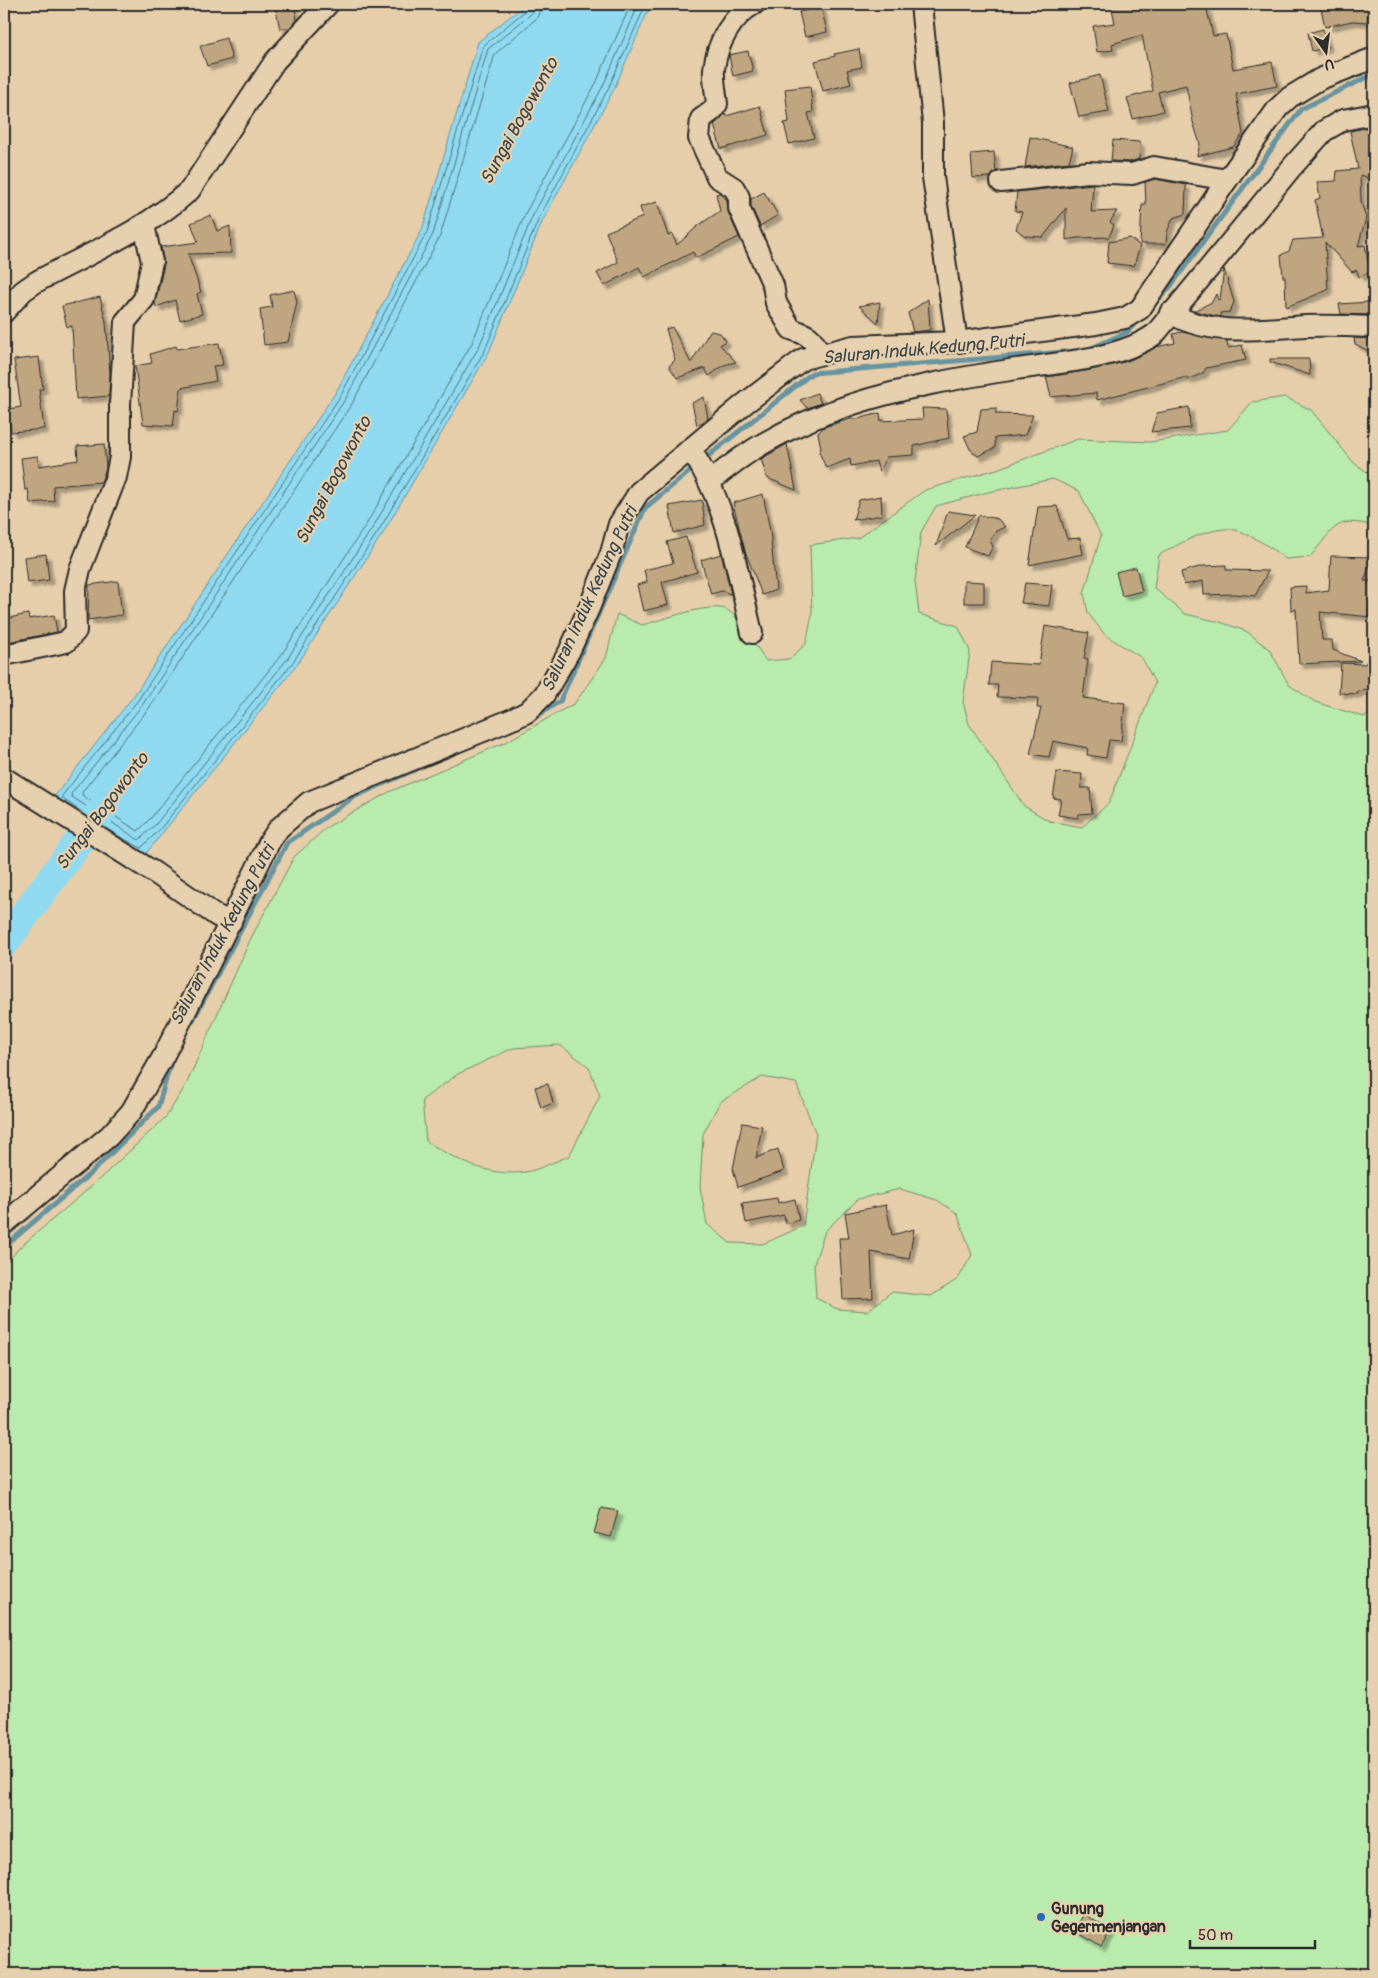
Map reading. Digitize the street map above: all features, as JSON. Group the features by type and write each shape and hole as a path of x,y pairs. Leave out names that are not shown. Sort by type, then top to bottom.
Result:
{"street":[{"path":"4,312 22,291 144,225 172,207 190,190 275,62 328,4"},
{"path":"754,4 745,9 724,35 714,69 718,104 701,119 699,138 717,177 734,188 739,197 739,208 774,285 776,302 791,329 807,334 816,342 818,354"},
{"path":"921,4 933,123 933,177 957,342"},
{"path":"4,1224 109,1136 131,1112 164,1055 188,1003 270,841 279,828 309,802 515,718 536,704 544,695 580,630 611,553 619,524 639,492 692,451 799,362 818,354 853,346 957,342 1096,324 1133,314 1140,309 1268,120 1290,97 1320,79 1374,58"},
{"path":"709,478 766,440 799,423 856,403 955,379 1093,356 1143,342 1155,334 1324,130 1344,120 1374,114"},
{"path":"1001,182 1088,172 1132,174 1154,167 1226,180"},
{"path":"4,655 66,642 76,631 75,591 80,569 116,477 120,457 120,404 125,322 144,300 152,262 144,225"},
{"path":"1170,314 1186,322 1225,328 1260,330 1307,326 1374,327"},
{"path":"692,451 709,478 727,529 752,633"},
{"path":"4,778 156,873 201,906 230,922"}],"green space":[{"path":"1285,397 1311,410 1354,463 1374,477 1374,526 1350,522 1342,524 1330,532 1310,557 1286,559 1273,549 1240,531 1224,529 1207,532 1159,555 1154,588 1185,614 1220,622 1246,631 1270,650 1289,685 1315,702 1364,717 1374,712 1374,1974 4,1974 4,1266 19,1248 93,1185 166,1117 186,1085 250,940 294,857 327,827 389,792 504,743 575,703 606,658 617,614 642,625 696,610 707,608 725,609 742,625 766,661 789,659 806,644 812,615 810,545 858,538 925,490 997,469 1078,439 1150,442 1228,430 1252,402","holes":["1053,479 1079,491 1101,536 1084,593 1088,613 1105,635 1142,658 1155,683 1109,803 1082,827 1049,821 1024,806 969,724 963,702 970,651 958,626 919,614 915,581 921,532 936,506 988,492","560,1045 589,1067 600,1096 569,1156 530,1171 498,1172 473,1166 449,1155 426,1141 422,1100 458,1074 513,1048","762,1077 796,1083 816,1134 803,1226 763,1244 730,1243 707,1224 700,1187 703,1134 720,1102","900,1189 937,1200 957,1213 972,1255 958,1279 931,1296 891,1292 867,1311 837,1309 816,1298 814,1264 825,1231 858,1199"]}],"water":[{"path":"526,4 651,4 613,91 543,220 489,352 383,533 297,665 144,856 53,798 133,697 336,392 422,230 478,42"}],"building":[{"path":"294,4 297,20 291,27 280,29 275,6"},
{"path":"1111,4 1196,4 1197,8 1206,6 1213,36 1226,34 1233,69 1272,62 1277,86 1236,94 1243,134 1233,147 1197,156 1200,144 1193,122 1186,85 1158,92 1163,111 1133,119 1127,98 1153,91 1142,35 1112,44 1113,50 1097,52 1093,26 1115,23"},
{"path":"1320,4 1369,4 1367,22 1352,21 1325,27"},
{"path":"821,7 827,32 805,37 799,12"},
{"path":"1323,29 1328,47 1312,51 1308,33"},
{"path":"226,38 232,59 207,66 200,46"},
{"path":"859,49 862,67 847,70 851,84 823,91 815,61 835,56 834,54"},
{"path":"748,51 753,71 733,76 729,55"},
{"path":"1100,75 1109,112 1079,117 1070,83"},
{"path":"810,86 813,112 808,113 814,138 789,144 784,123 789,122 785,89"},
{"path":"760,106 768,135 721,149 714,125 725,114 726,116"},
{"path":"1370,127 1374,144 1374,180 1360,175 1361,202 1366,218 1358,246 1365,245 1370,272 1359,277 1357,270 1352,272 1325,242 1328,290 1286,307 1285,277 1283,277 1281,255 1289,251 1293,240 1323,238 1315,200 1320,198 1317,182 1336,181 1337,171 1358,169 1350,131"},
{"path":"1030,137 1073,147 1069,162 1025,167"},
{"path":"1113,140 1140,142 1139,159 1130,162 1111,161"},
{"path":"994,152 996,172 990,177 973,178 971,154"},
{"path":"1155,179 1186,185 1185,214 1173,218 1167,232 1166,244 1140,244 1142,205 1146,205 1145,182"},
{"path":"1093,184 1091,212 1117,211 1110,222 1114,225 1109,237 1066,240 1066,208 1043,237 1025,236 1016,229 1022,212 1015,211 1017,192"},
{"path":"764,192 778,215 760,226 751,206 751,199"},
{"path":"720,193 727,200 728,212 739,237 696,258 693,252 644,277 639,267 604,286 597,273 618,262 606,232 643,217 640,207 657,202 668,236 672,234 677,245 699,225 720,211 716,194"},
{"path":"211,215 217,231 230,226 231,253 188,254 201,292 197,294 202,314 180,320 175,300 156,307 155,303 164,265 161,247 198,242 191,223"},
{"path":"1130,238 1140,246 1134,266 1107,263 1109,242"},
{"path":"1224,269 1234,302 1230,312 1220,313 1221,317 1194,311 1212,302 1216,294 1218,300 1220,299"},
{"path":"294,290 297,302 288,342 264,345 260,309 272,307 270,295"},
{"path":"100,297 106,322 110,373 109,396 76,399 72,326 67,327 62,306"},
{"path":"928,299 930,330 913,332 908,313"},
{"path":"880,302 878,323 859,306"},
{"path":"1369,302 1371,315 1341,314 1339,304"},
{"path":"672,327 691,363 710,331 720,333 726,341 720,345 736,362 724,365 709,376 705,368 677,378 669,366 675,360 666,329"},
{"path":"1182,332 1227,341 1228,348 1242,345 1246,360 1206,368 1203,373 1187,380 1187,377 1097,400 1096,393 1051,397 1046,377 1091,370 1128,361 1156,347 1175,343 1173,334"},
{"path":"1354,338 1374,339 1374,354 1355,344"},
{"path":"219,343 223,365 213,366 216,381 181,388 178,411 175,410 173,426 143,424 135,366 152,363 150,354 176,346 177,349"},
{"path":"39,357 43,389 39,389 44,429 11,432 8,409 21,407 14,360"},
{"path":"1270,359 1309,359 1310,375 1270,362"},
{"path":"817,393 821,403 807,408 800,400"},
{"path":"704,397 708,419 697,425 692,403"},
{"path":"1189,407 1190,428 1151,432 1157,413"},
{"path":"922,408 946,409 949,438 914,446 914,455 886,457 879,472 876,461 851,466 850,459 826,468 819,452 821,448 818,433 824,427 853,418 854,420 880,413 881,421 923,419"},
{"path":"996,408 996,414 1033,415 1025,435 995,438 995,448 978,456 970,449 964,436 977,432 981,409"},
{"path":"104,444 106,468 101,482 53,486 54,501 30,503 28,489 25,490 21,458 38,456 39,466 78,460 77,446"},
{"path":"787,444 796,490 767,478 761,459"},
{"path":"763,494 770,531 776,590 762,595 745,551 733,503"},
{"path":"881,496 882,515 853,520 859,500"},
{"path":"702,500 705,525 674,533 669,506"},
{"path":"1057,506 1067,539 1080,538 1083,554 1029,565 1038,507"},
{"path":"948,511 975,515 936,546"},
{"path":"979,515 998,519 1005,527 996,531 990,541 993,546 988,556 965,547"},
{"path":"686,537 697,572 662,582 668,605 643,611 637,585 647,582 644,570 673,563 667,542"},
{"path":"46,554 49,580 27,583 24,557"},
{"path":"721,554 731,594 722,591 711,594 701,560"},
{"path":"1331,556 1373,557 1364,581 1373,581 1371,617 1320,612 1322,640 1332,640 1333,650 1361,661 1299,664 1296,609 1291,610 1290,587 1306,586 1306,593 1329,590"},
{"path":"1226,565 1226,570 1268,571 1255,596 1236,594 1204,595 1203,581 1184,585 1181,572 1203,566"},
{"path":"1136,567 1142,591 1122,596 1116,572"},
{"path":"118,581 122,615 88,620 89,585"},
{"path":"964,581 984,582 984,603 964,603"},
{"path":"1025,583 1052,585 1049,606 1021,603"},
{"path":"28,614 29,619 54,615 57,632 8,642 4,619"},
{"path":"1045,626 1089,633 1084,658 1088,659 1083,698 1125,703 1121,741 1109,740 1106,758 1087,755 1088,748 1053,741 1049,757 1030,754 1041,708 1037,708 1038,698 997,697 998,685 989,685 991,662 1039,665"},
{"path":"1374,649 1374,690 1358,691 1358,694 1339,693 1341,663 1365,664"},
{"path":"1057,772 1082,774 1081,788 1090,788 1092,813 1079,814 1078,818 1058,815 1061,799 1053,798"},
{"path":"548,1084 553,1103 541,1108 535,1087"},
{"path":"742,1123 762,1126 756,1158 778,1149 784,1171 738,1187 733,1169"},
{"path":"777,1198 778,1203 795,1199 799,1220 786,1224 784,1215 746,1223 742,1203"},
{"path":"886,1205 892,1235 914,1229 909,1259 871,1252 873,1298 843,1299 839,1238 849,1238 845,1213"},
{"path":"601,1508 618,1511 611,1537 594,1533"},
{"path":"1084,1914 1111,1931 1101,1947 1074,1930"}],"waterway":[{"name":"Saluran Induk Kedung Putri","path":"1155,303 1170,287 1301,109 1374,74"},
{"name":"Saluran Induk Kedung Putri","path":"703,460 812,373 1087,350 1127,332 1138,320"},
{"name":"Saluran Induk Kedung Putri","path":"530,721 560,701 645,508 696,466"},
{"name":"Saluran Induk Kedung Putri","path":"192,1022 287,843 354,797 414,770"},
{"name":"Sungai Bogowonto","path":"4,943 106,805"},
{"name":"Saluran Induk Kedung Putri","path":"4,1247 92,1172 158,1107 172,1058"}],"place":[{"name":"Gunung Gegermenjangan","path":"1041,1917"}]}
